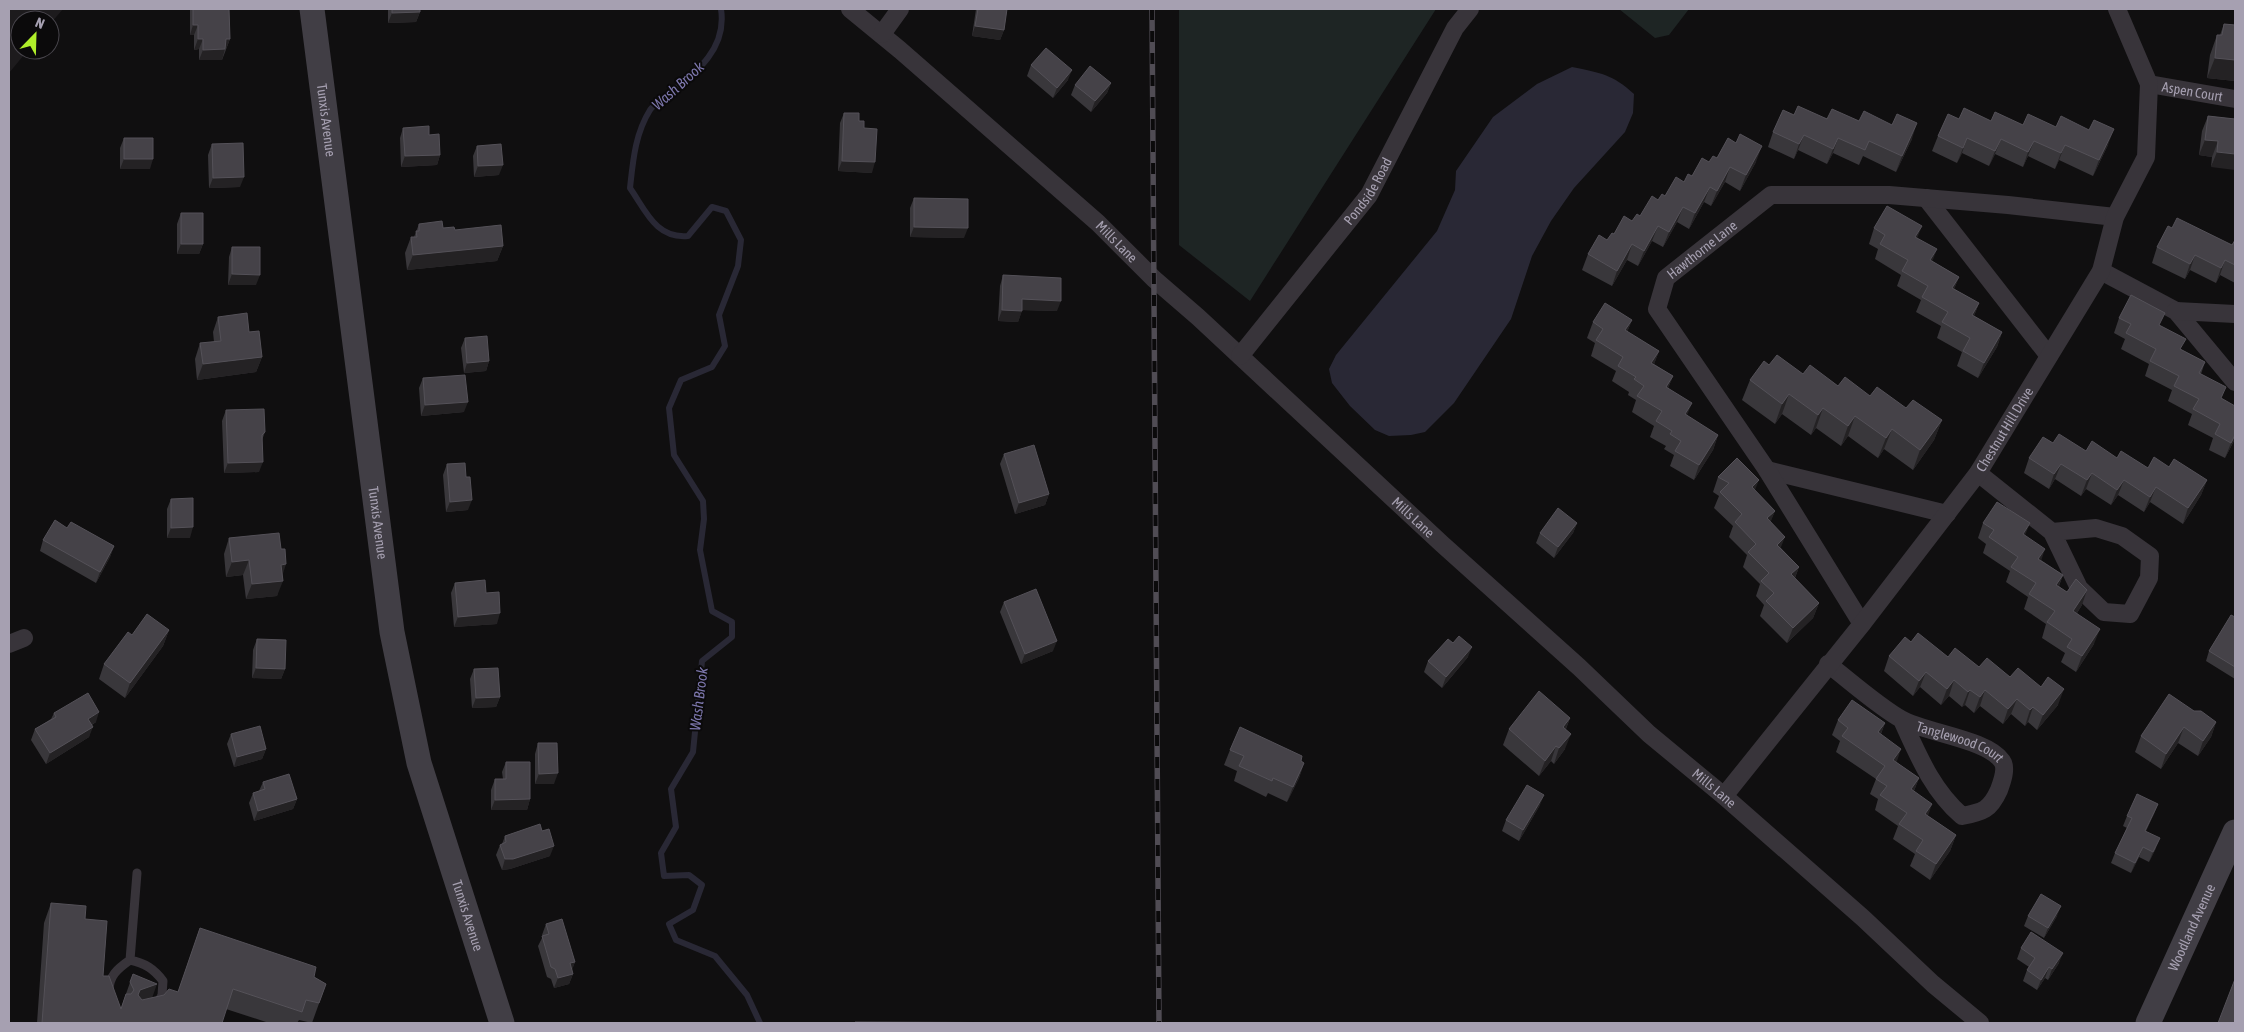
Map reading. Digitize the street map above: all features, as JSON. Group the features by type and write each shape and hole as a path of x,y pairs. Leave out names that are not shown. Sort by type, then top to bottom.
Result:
{"main road":[{"name":"Tunxis Avenue","path":"312,9 392,632 419,763 502,1023"},
{"name":"Woodland Avenue","path":"2148,1023 2235,832"}],"street":[{"name":"Mills Lane","path":"850,9 882,34 1098,223 1154,280 1240,356 1442,544 1579,667 1649,734 1724,796 1863,918 1932,984 1980,1023"},
{"path":"882,34 900,9"},
{"name":"Pondside Road","path":"1240,356 1369,195 1455,28 1470,9"},
{"name":"Chestnut Hill Drive","path":"1724,796 1862,624 1978,473 2101,271 2115,217 2146,157 2149,84 2117,9"},
{"name":"Aspen Court","path":"2149,84 2235,99"},
{"name":"Hawthorne Lane","path":"1862,624 1767,470 1656,309 1666,278 1771,195 1889,195 2115,217"},
{"path":"1926,198 2049,356"},
{"path":"2101,271 2176,311 2235,382"},
{"path":"2176,311 2235,314"},
{"path":"1767,470 1946,514"},
{"path":"1978,473 2052,532 2078,588 2104,612 2130,614 2148,578 2150,556 2122,536 2096,528 2052,532"},
{"name":"Tanglewood Court","path":"1828,664 1902,720 1990,750 2003,761 2005,769 1994,801 1982,812 1962,816 1945,801 1922,764 1902,720"}],"lane":[{"path":"130,960 137,874"},
{"path":"113,1003 109,996 109,982 117,969 130,960 139,962 154,969 163,981 162,994 155,1009 146,1011"}],"shaded area":[{"path":"9,9 63,9 60,12 60,10 10,10 10,60 20,60 9,73"},
{"path":"1179,9 1436,9 1250,301 1179,245"},
{"path":"1619,9 1689,9 1669,35 1655,38"},
{"path":"1572,67 1606,75 1619,82 1634,94 1633,113 1625,132 1574,188 1551,221 1532,256 1511,319 1454,403 1425,432 1389,436 1375,430 1350,406 1332,383 1329,369 1336,355 1437,231 1455,190 1456,171 1493,117 1537,84"}],"building":[{"path":"193,9 229,9 230,39 226,39 225,49 203,50 203,39 198,39 198,25 193,25"},
{"path":"392,9 420,9 420,12 392,13"},
{"path":"978,9 1007,9 1004,30 975,26"},
{"path":"2224,24 2235,25 2235,60 2215,58 2217,35 2222,35"},
{"path":"1046,48 1072,70 1057,88 1031,65"},
{"path":"1090,66 1111,83 1095,101 1075,85"},
{"path":"1798,106 1827,119 1832,109 1859,121 1864,111 1892,125 1897,114 1917,123 1902,156 1869,141 1865,150 1838,138 1833,149 1804,135 1799,144 1773,132 1783,110 1794,115"},
{"path":"1964,108 1991,121 1995,112 2023,125 2028,114 2056,127 2061,116 2089,130 2094,120 2114,129 2099,160 2065,145 2061,153 2034,141 2028,152 2001,139 1995,151 1967,138 1963,148 1938,136 1948,114 1959,119"},
{"path":"844,113 859,113 859,121 864,121 864,128 877,129 875,162 842,161"},
{"path":"2208,116 2235,119 2235,154 2217,152 2218,141 2205,140"},
{"path":"429,126 429,135 439,134 440,155 405,156 403,128"},
{"path":"1740,134 1762,146 1746,175 1730,167 1717,191 1710,187 1695,213 1683,207 1669,232 1658,226 1644,251 1632,244 1617,271 1588,254 1599,235 1607,240 1612,233 1614,234 1624,216 1632,221 1637,214 1640,216 1652,196 1658,200 1662,194 1665,196 1676,177 1684,182 1688,174 1692,176 1702,158 1709,162 1713,156 1717,158 1728,138 1736,143"},
{"path":"124,138 153,138 153,159 124,159"},
{"path":"243,143 244,177 213,178 212,144"},
{"path":"501,144 503,165 478,166 477,146"},
{"path":"914,198 968,199 968,228 914,227"},
{"path":"1887,206 1922,226 1915,237 1937,249 1930,260 1959,277 1952,288 1979,303 1972,315 2002,332 1984,363 1963,351 1970,338 1942,322 1948,312 1922,297 1928,286 1902,271 1908,260 1880,244 1885,235 1874,228"},
{"path":"181,213 203,213 203,244 181,244"},
{"path":"2177,218 2232,245 2235,240 2235,265 2225,260 2221,268 2195,255 2190,264 2157,247 2168,226 2172,228"},
{"path":"442,221 443,228 454,227 455,230 501,225 503,246 413,255 411,237 417,237 416,231 419,231 419,224"},
{"path":"232,247 260,247 260,275 232,274"},
{"path":"1003,275 1061,278 1061,301 1022,299 1022,311 1002,310"},
{"path":"2131,295 2165,313 2159,325 2186,339 2180,349 2205,362 2199,373 2226,387 2221,398 2235,406 2235,435 2231,443 2215,434 2220,424 2193,409 2199,399 2174,386 2179,376 2150,361 2156,349 2126,333 2131,324 2119,318"},
{"path":"1605,303 1632,320 1625,330 1659,351 1651,363 1673,376 1666,387 1692,403 1685,414 1718,435 1699,465 1675,451 1681,441 1670,434 1672,431 1656,421 1662,411 1637,396 1644,386 1634,379 1636,377 1618,366 1623,357 1596,340 1603,329 1593,322"},
{"path":"247,313 249,332 259,331 262,357 203,364 200,343 221,341 218,317"},
{"path":"487,336 489,361 467,363 465,338"},
{"path":"1777,355 1803,374 1810,365 1838,386 1845,377 1870,396 1877,387 1906,408 1913,400 1942,420 1920,450 1892,429 1886,438 1855,416 1848,426 1823,408 1818,415 1789,394 1782,404 1750,380 1764,361 1769,365"},
{"path":"465,375 468,402 425,405 423,378"},
{"path":"264,409 265,432 262,435 263,462 228,463 226,410"},
{"path":"2059,434 2086,451 2092,441 2117,458 2121,451 2148,468 2154,457 2169,467 2174,459 2207,480 2188,508 2156,487 2150,497 2124,480 2117,490 2092,473 2087,480 2061,464 2054,474 2029,458 2043,437 2053,443"},
{"path":"1034,445 1049,494 1019,503 1004,454"},
{"path":"1737,458 1759,480 1752,487 1775,511 1767,518 1785,537 1777,545 1799,567 1791,574 1819,603 1793,628 1766,601 1774,593 1761,581 1769,573 1748,552 1756,544 1735,522 1742,514 1720,492 1729,483 1718,477"},
{"path":"465,463 466,477 470,477 472,500 450,502 447,464"},
{"path":"193,498 193,527 171,528 171,499"},
{"path":"1997,502 2030,523 2023,534 2045,549 2038,559 2063,575 2056,585 2067,592 2076,579 2087,590 2073,611 2100,629 2082,656 2067,647 2072,639 2047,622 2055,611 2029,594 2036,583 2011,567 2018,557 1989,537 1994,530 1983,523"},
{"path":"1558,508 1577,523 1558,547 1540,533"},
{"path":"55,520 67,528 71,522 114,546 100,572 43,540"},
{"path":"279,533 281,549 285,549 286,564 281,565 283,581 252,584 249,560 232,562 229,538"},
{"path":"485,580 486,593 499,592 500,613 458,617 455,583"},
{"path":"1036,589 1057,641 1025,654 1004,602"},
{"path":"147,614 169,630 130,683 104,664 128,632 132,635"},
{"path":"2231,615 2235,617 2235,667 2209,651"},
{"path":"1918,633 1948,657 1955,648 1979,667 1987,658 2010,677 2018,668 2041,687 2048,677 2064,689 2043,715 2033,707 2030,710 2017,699 2008,709 1985,690 1980,697 1970,690 1968,692 1954,680 1947,689 1926,672 1919,681 1889,656 1905,637 1911,642"},
{"path":"1459,636 1472,647 1446,677 1428,661 1448,639 1453,643"},
{"path":"257,639 286,640 285,669 256,668"},
{"path":"498,668 500,697 476,698 474,669"},
{"path":"1539,691 1570,718 1563,727 1571,734 1559,748 1556,746 1545,761 1509,729"},
{"path":"88,693 99,712 88,719 93,727 50,753 35,729 56,717 54,713"},
{"path":"2169,694 2194,711 2201,711 2216,722 2203,741 2184,727 2166,754 2141,736"},
{"path":"1852,700 1885,723 1878,732 1901,749 1893,760 1919,778 1911,789 1932,804 1925,814 1956,835 1936,864 1916,851 1923,840 1899,824 1907,813 1880,795 1887,786 1876,779 1885,766 1842,736 1848,728 1838,720"},
{"path":"260,726 266,749 237,757 231,734"},
{"path":"1240,727 1302,756 1301,761 1304,763 1293,787 1273,778 1272,781 1239,766 1244,756 1230,750"},
{"path":"538,743 557,743 558,773 539,774"},
{"path":"506,762 530,762 530,799 495,800 495,779 506,779"},
{"path":"289,774 297,799 258,811 253,793 265,789 263,782"},
{"path":"1527,785 1544,795 1523,830 1506,820"},
{"path":"2137,794 2158,804 2145,831 2160,838 2153,852 2143,847 2135,863 2115,853 2132,818 2127,816"},
{"path":"540,824 542,831 549,829 554,846 513,859 505,859 500,845 506,842 505,836"},
{"path":"2041,894 2061,906 2048,928 2028,916"},
{"path":"51,903 86,906 85,919 107,921 103,976 109,976 121,1009 126,994 131,994 134,990 130,982 133,974 157,984 140,990 138,995 142,1000 164,995 169,989 178,992 200,928 316,967 314,977 326,984 319,1003 306,1000 302,1012 233,989 222,1023 42,1023"},
{"path":"562,919 575,962 570,963 573,974 558,978 555,969 551,967 542,936 549,934 546,924"},
{"path":"2031,932 2063,953 2052,969 2049,967 2041,980 2027,970 2035,958 2021,948"},
{"path":"2235,979 2235,1023 2218,1023"},
{"path":"855,1022 1092,1023 855,1023"}],"waterway":[{"name":"Wash Brook","path":"721,9 722,23 715,47 700,67 654,106 645,119 636,148 630,188 653,222 668,233 677,236 688,236 712,207 726,211 741,240 738,266 719,315 725,346 712,367 681,380 669,408 674,455 703,501 704,519 700,550 712,611 732,622 732,637 702,661 693,752 671,789 676,827 661,853 664,876 689,875 702,885 693,910 669,924 676,940 715,956 747,995 760,1023"}],"railway":[{"path":"1152,9 1159,1023"}]}
